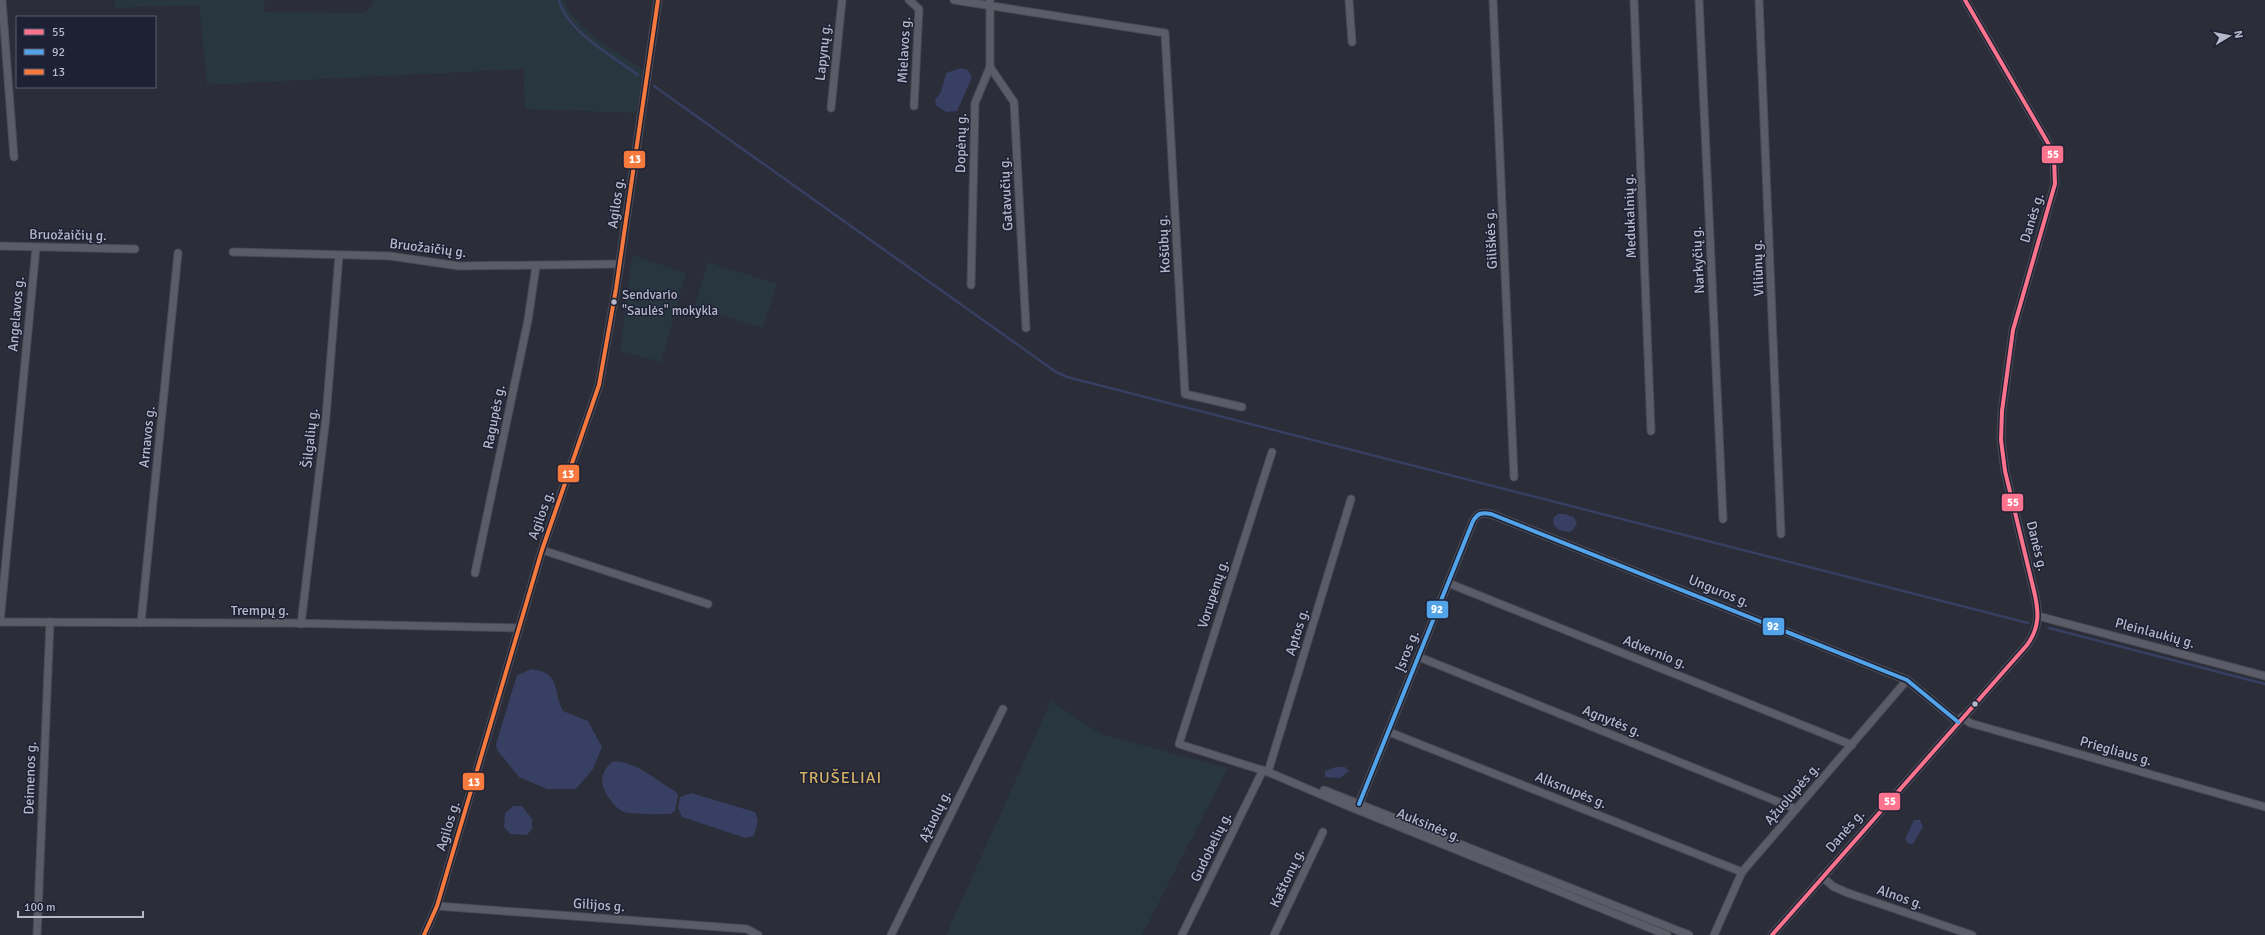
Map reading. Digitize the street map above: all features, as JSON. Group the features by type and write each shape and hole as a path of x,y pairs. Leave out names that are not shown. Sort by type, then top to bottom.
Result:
{"street":[{"path":"2,0 14,157"},
{"name":"Agilos g.","path":"424,935 437,906 542,550 599,386 620,264 658,0"},
{"name":"Lapynų g.","path":"831,108 842,0"},
{"name":"Mielavos g.","path":"909,0 919,9 914,106"},
{"path":"954,0 989,3"},
{"path":"1350,0 1352,42"},
{"name":"Giliškės g.","path":"1493,0 1514,477"},
{"name":"Medukalnių g.","path":"1634,0 1651,432"},
{"name":"Narkyčių g.","path":"1699,0 1723,519"},
{"name":"Viliūnų g.","path":"1759,0 1781,534"},
{"name":"Danės g.","path":"1772,935 2027,645 2035,634 2038,616 2034,591 2005,471 2001,440 2002,411 2012,330 2052,199 2056,171 2054,157 2048,143 1965,0"},
{"name":"Košūbų g.","path":"989,3 1165,33 1185,394 1242,407"},
{"name":"Dopėnų g.","path":"971,285 975,103 990,67 989,3"},
{"name":"Gatavučių g.","path":"990,67 1014,102 1026,328"},
{"name":"Bruožaičių g.","path":"0,246 135,249"},
{"name":"Angelavos g.","path":"0,622 36,248"},
{"name":"Bruožaičių g.","path":"233,252 406,257 459,266 620,264"},
{"name":"Arnavos g.","path":"141,623 178,253"},
{"name":"Šilgalių g.","path":"301,624 326,417 339,255"},
{"name":"Ragupės g.","path":"475,573 528,320 536,266"},
{"name":"Vorupėnų g.","path":"1179,744 1272,452"},
{"name":"Aptos g.","path":"1265,771 1351,499"},
{"name":"Įsros g.","path":"1359,804 1473,521 1477,515 1483,512"},
{"name":"Unguros g.","path":"1483,512 1906,680 1960,720"},
{"path":"542,550 708,604"},
{"name":"Advernio g.","path":"1448,583 1852,744"},
{"name":"Pleinlaukių g.","path":"2038,616 2265,676"},
{"name":"Trempų g.","path":"0,622 301,624 519,628"},
{"name":"Deimenos g.","path":"37,935 50,622"},
{"name":"Agnytės g.","path":"1419,657 1796,809"},
{"name":"Ąžuolupės g.","path":"1714,935 1742,872 1906,680"},
{"name":"Ąžuolų g.","path":"891,935 1002,709"},
{"name":"Priegliaus g.","path":"1960,720 2265,807"},
{"name":"Alksnupės g.","path":"1389,732 1742,872"},
{"name":"Auksinės g.","path":"1179,744 1265,771 1668,935"},
{"name":"Gudobelių g.","path":"1182,935 1265,771"},
{"path":"1324,790 1689,935"},
{"name":"Kaštonų g.","path":"1274,935 1323,832"},
{"name":"Alnos g.","path":"1822,877 1834,887 1848,893 1972,935"},
{"name":"Gilijos g.","path":"437,906 747,929 758,935"}],"shaded area":[{"path":"115,0 265,0 264,12 364,13 372,6 374,0 564,0 576,20 586,30 643,70 636,113 525,109 523,69 207,85 199,5 115,8"},
{"path":"632,255 686,273 661,362 620,351"},
{"path":"708,262 777,284 763,328 694,307"},
{"path":"1051,701 1101,734 1228,768 1142,935 946,935"}],"water":[{"path":"961,68 968,70 972,77 957,111 946,112 936,105 935,100 941,92 946,73"},
{"path":"1558,514 1565,514 1574,517 1577,523 1573,530 1565,532 1559,530 1555,526 1553,521 1554,517"},
{"path":"532,669 548,674 555,684 563,711 588,721 602,747 593,769 576,789 547,789 519,777 497,750 496,744 517,675"},
{"path":"612,762 620,762 636,767 675,791 678,795 675,811 670,814 641,814 624,812 619,809 608,797 602,782 604,772"},
{"path":"1336,767 1345,767 1349,771 1340,778 1325,777 1325,771"},
{"path":"691,793 755,812 758,821 754,836 745,838 682,817 678,808 680,797"},
{"path":"513,806 522,806 532,819 532,829 527,835 510,834 504,827 505,813"},
{"path":"1914,820 1920,820 1923,827 1913,844 1909,844 1905,839"}],"waterway":[{"path":"559,0 563,11 581,33 604,52 638,75"},
{"path":"654,86 1056,372 1067,377 2028,623"},
{"path":"2049,628 2265,684"}],"transit line":[{"name":"13","path":"424,935 437,906 542,550 599,385 616,289 658,0"},
{"name":"55","path":"1772,935 2027,645 2036,626 2036,599 2005,471 2001,440 2002,411 2013,330 2055,184 2054,157 2048,143 1965,0"},
{"name":"92","path":"1359,804 1473,521 1477,516 1483,513 1491,514 1907,680 1958,722"}],"place":[{"name":"Sendvario \"Saulės\" mokykla","path":"614,302"}],"district":[{"name":"TRUŠELIAI","path":"841,778"}]}
